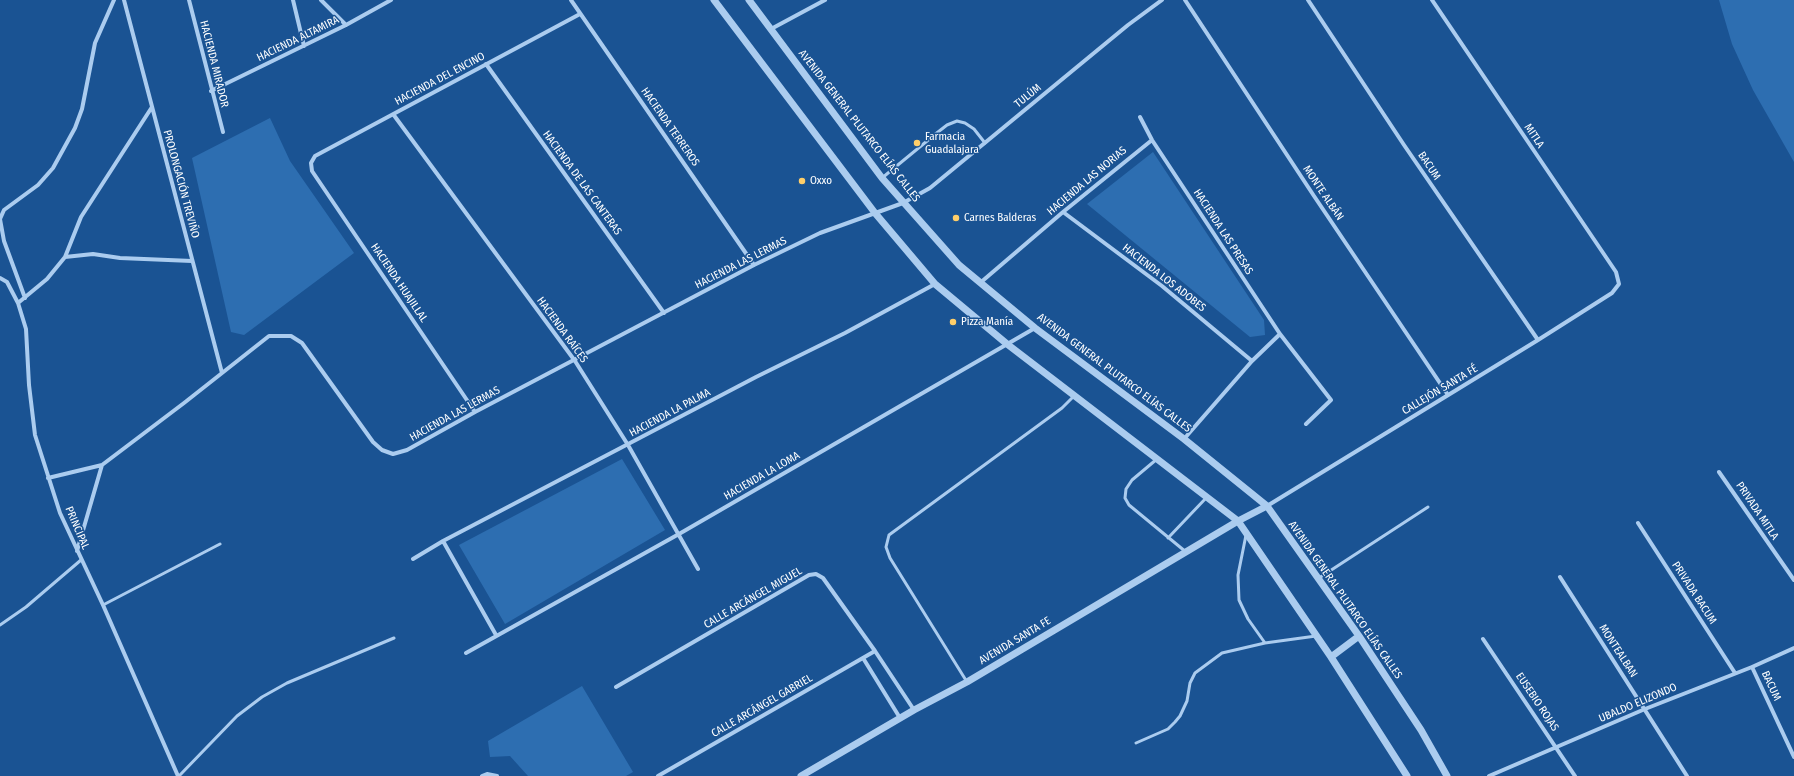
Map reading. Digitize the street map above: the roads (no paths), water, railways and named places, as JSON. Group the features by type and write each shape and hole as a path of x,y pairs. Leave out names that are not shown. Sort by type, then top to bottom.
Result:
{"street":[{"path":"25,298 0,226 0,219 4,210 38,185 53,168 75,128 82,109 95,43 114,0"},
{"name":"PROLONGACIÓN TREVIÑO","path":"124,0 222,373"},
{"name":"HACIENDA MIRADOR","path":"189,0 211,91 223,132"},
{"path":"293,0 304,46"},
{"path":"321,0 346,25"},
{"name":"HACIENDA ALTAMIRA","path":"211,91 346,25 390,0"},
{"name":"HACIENDA TERREROS","path":"571,0 754,265"},
{"path":"714,0 875,213 935,284 1006,344 1238,521 1330,656 1407,776"},
{"name":"AVENIDA GENERAL PLUTARCO ELÍAS CALLES","path":"749,0 882,178 959,265 980,284 1035,328 1184,439 1267,506 1317,579 1359,636 1421,730 1447,776"},
{"path":"771,29 825,0"},
{"name":"TULÚM","path":"903,203 930,188 1128,25 1162,0"},
{"name":"MONTE ALBÁN","path":"1185,0 1314,196 1448,395"},
{"name":"BACUM","path":"1308,0 1538,340"},
{"name":"MITLA","path":"1432,0 1616,272 1619,284"},
{"name":"HACIENDA DEL ENCINO","path":"311,163 315,156 580,14"},
{"name":"HACIENDA DE LAS CANTERAS","path":"486,64 664,313"},
{"path":"18,303 47,279 65,257 81,217 152,107"},
{"name":"HACIENDA RAÍCES","path":"392,114 575,361 628,445 698,569"},
{"name":"HACIENDA LAS PRESAS","path":"1140,118 1152,140 1280,334 1331,400 1306,424"},
{"name":"HACIENDA LAS NORIAS","path":"980,284 1063,212 1152,140"},
{"name":"HACIENDA HUAJILLAL","path":"311,163 312,171 475,412"},
{"name":"HACIENDA LAS LERMAS","path":"48,478 102,465 269,336 290,336 302,343 373,442 382,450 393,454 407,450 475,412 575,361 754,265 820,233 903,203"},
{"path":"0,206 4,210"},
{"name":"HACIENDA LOS ADOBES","path":"1063,212 1162,286 1252,361"},
{"path":"65,257 93,254 120,258 192,261"},
{"name":"PRINCIPAL","path":"0,278 7,282 18,303 26,329 29,385 35,435 60,514 103,605 179,776"},
{"name":"HACIENDA LA PALMA","path":"413,559 443,541 756,377 845,333 935,284"},
{"name":"CALLEJÓN SANTA FÉ","path":"1267,506 1538,340 1612,293 1619,284"},
{"name":"HACIENDA LA LOMA","path":"466,653 679,534 1035,328"},
{"path":"1184,439 1252,361 1280,334"},
{"path":"77,552 102,465"},
{"name":"PRIVADA MITLA","path":"1719,472 1794,580"},
{"name":"AVENIDA SANTA FE","path":"801,776 914,710 967,682 1238,521 1267,506"},
{"name":"PRIVADA BACUM","path":"1638,523 1735,673"},
{"path":"443,541 496,635"},
{"name":"CALLE ARCÁNGEL MIGUEL","path":"616,687 809,575 816,574 823,578 875,651 914,710"},
{"name":"MONTEALBAN","path":"1560,578 1645,709 1686,776"},
{"path":"1330,656 1359,636"},
{"name":"EUSEBIO ROJAS","path":"1483,639 1557,747 1575,776"},
{"name":"UBALDO ELIZONDO","path":"1489,776 1645,709 1752,667 1794,648"},
{"name":"CALLE ARCÁNGEL GABRIEL","path":"658,776 875,651"},
{"path":"863,658 900,718"},
{"name":"BACUM","path":"1752,667 1794,756"},
{"path":"482,776 487,774 496,775"}],"lane":[{"path":"882,178 947,125 957,121 965,123 974,130 985,143"},
{"path":"967,682 890,558 886,547 889,535 1062,408 1074,396"},
{"path":"1157,459 1132,480 1126,489 1125,498 1129,505 1186,552"},
{"path":"1168,538 1207,497"},
{"path":"1317,579 1428,507"},
{"path":"1247,534 1238,575 1240,600 1248,619 1265,643"},
{"path":"103,605 220,544"},
{"path":"0,625 26,607 81,560"},
{"path":"1136,743 1168,729 1180,716 1187,701 1192,678 1199,668 1222,653 1265,643 1316,636"},
{"path":"179,776 237,716 262,697 287,683 394,638"}],"place":[{"name":"Farmacia Guadalajara","path":"917,143"},
{"name":"Oxxo","path":"802,181"},
{"name":"Carnes Balderas","path":"956,218"},
{"name":"Pizza Manía","path":"953,322"}]}
